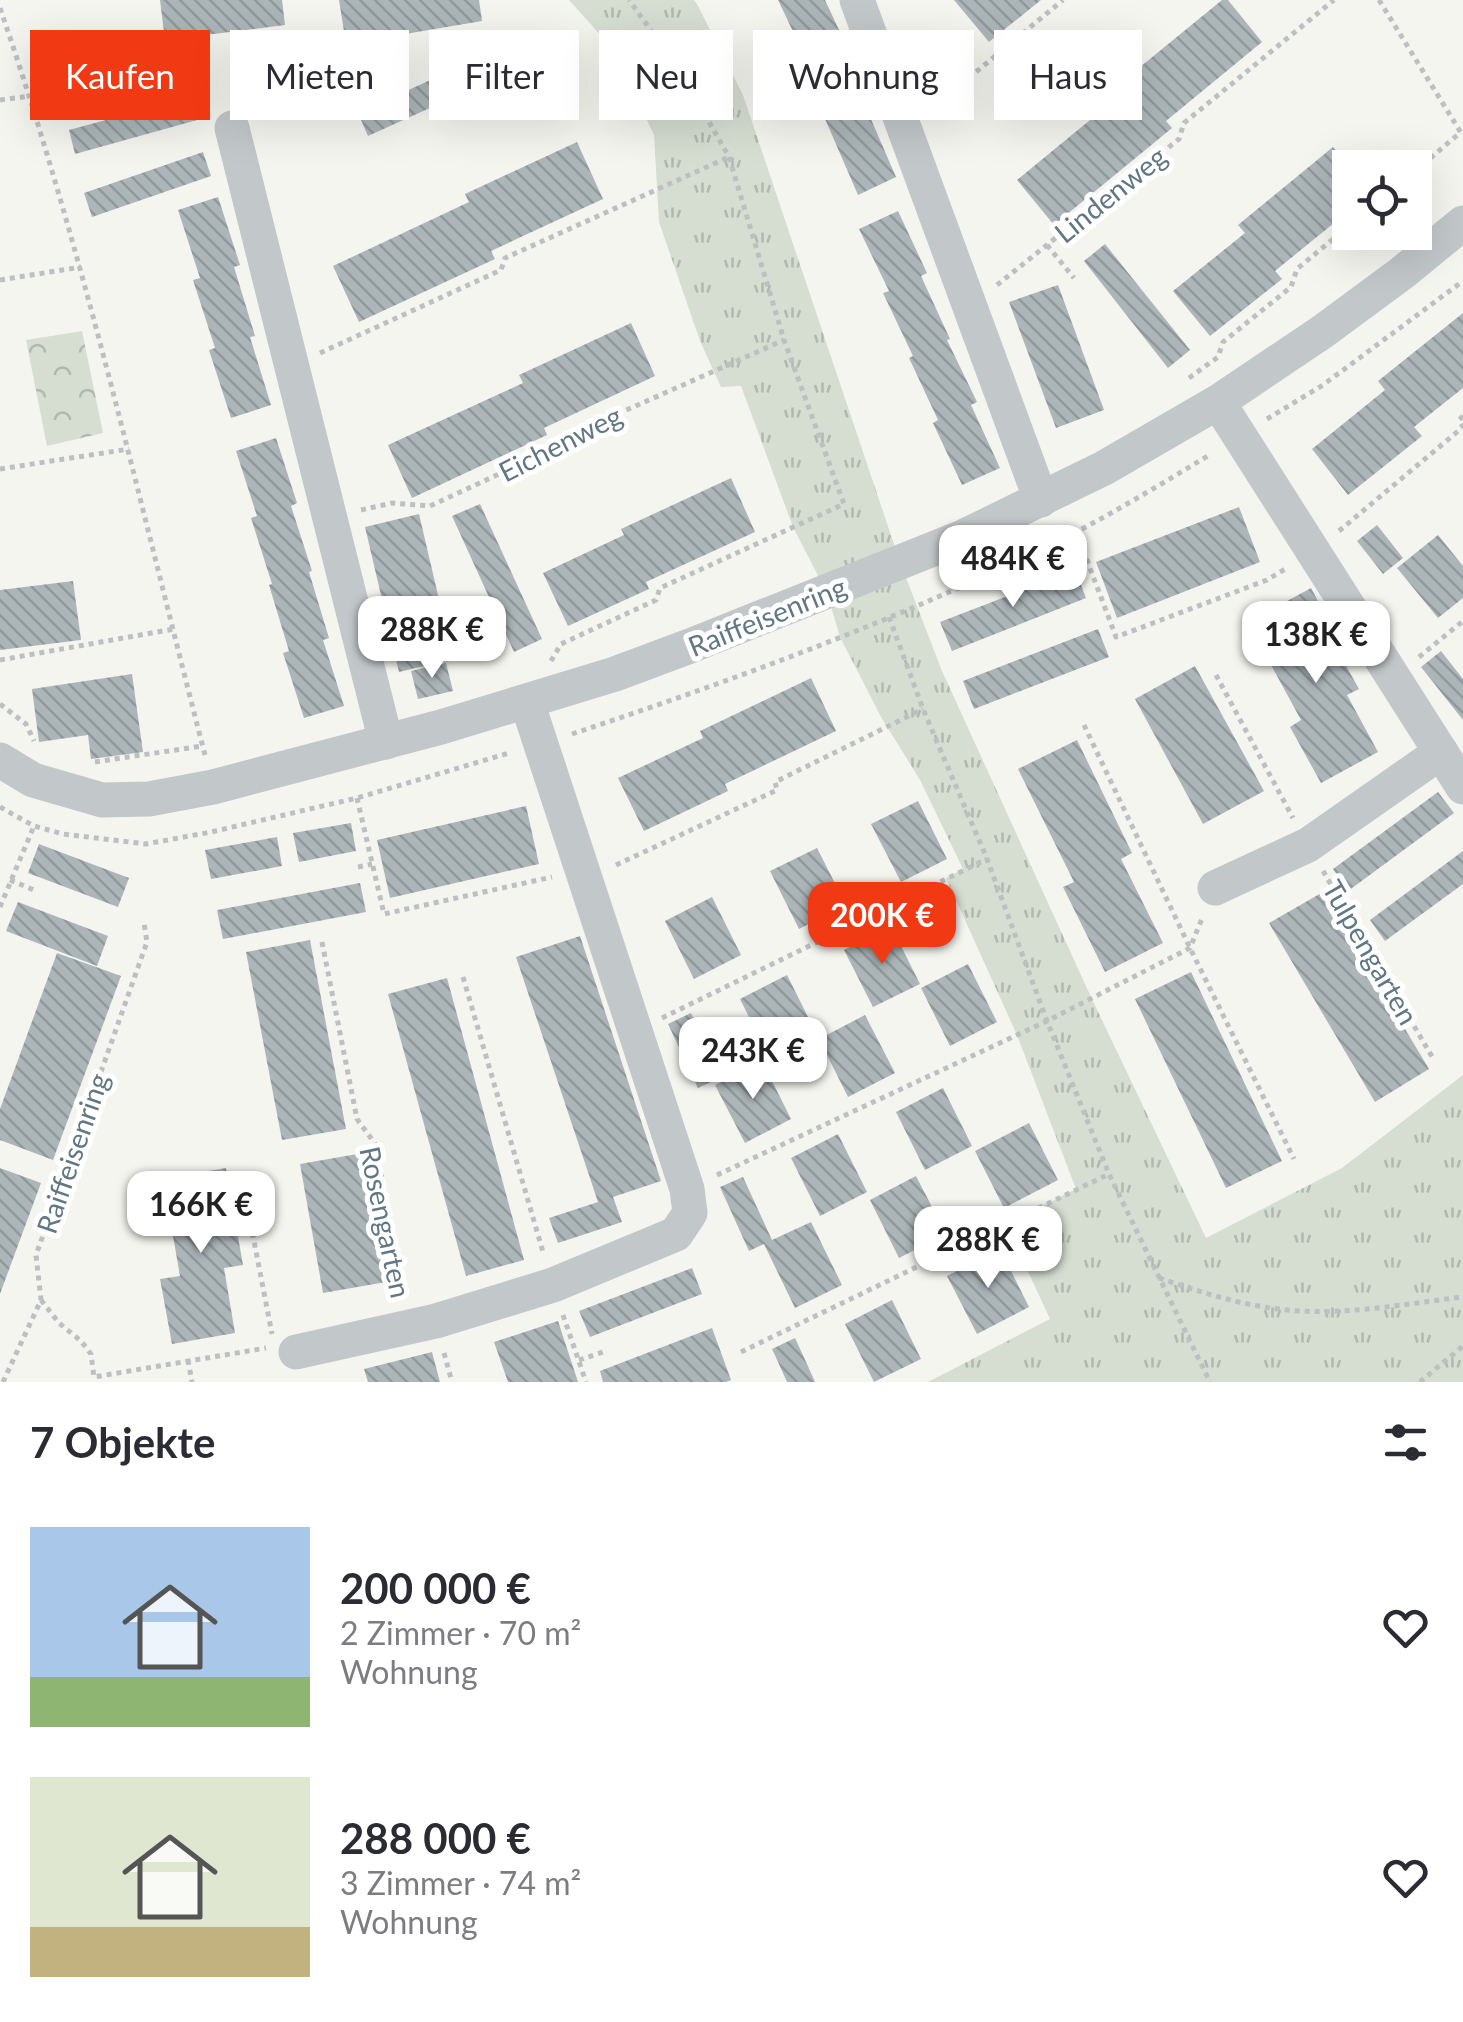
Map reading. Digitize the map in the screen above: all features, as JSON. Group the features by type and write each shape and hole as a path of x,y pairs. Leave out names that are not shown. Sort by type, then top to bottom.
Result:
{"street":[{"path":"857,0 1041,500"},
{"path":"232,128 386,742"},
{"name":"Raiffeisenring","path":"0,760 33,780 102,800 149,799 214,787 386,742 615,674 963,537 1104,468 1218,402 1335,322 1463,223"},
{"path":"1218,402 1463,788"},
{"path":"527,702 687,1189"},
{"path":"1215,888 1308,845 1441,752"},
{"name":"Rosengarten","path":"296,1352 409,1327 553,1285 676,1234 690,1214 687,1189"}],"path":[{"path":"550,662 561,644 656,600 660,588 844,504 784,340 729,157 678,68 629,0"},
{"path":"906,130 1062,0"},
{"name":"Lindenweg","path":"971,306 1179,139 1184,123 1334,0"},
{"path":"1379,0 1462,134 1432,157"},
{"path":"0,8 30,96 0,100"},
{"path":"37,120 129,449 214,787"},
{"path":"292,366 501,270 506,258 729,157"},
{"path":"1178,387 1218,357 1223,342 1291,287 1297,269 1332,240"},
{"path":"1047,245 1074,278"},
{"path":"0,280 80,268"},
{"name":"Eichenweg","path":"330,518 392,503 430,506 553,450 559,440 784,340"},
{"path":"1076,531 1116,637 1267,580 1314,552 1463,427 1459,420 1463,416"},
{"path":"0,468 129,449"},
{"path":"430,506 434,515"},
{"path":"889,618 1109,1174 1210,1382"},
{"path":"1393,678 1463,621"},
{"path":"0,660 174,628"},
{"name":"Tulpengarten","path":"1216,675 1308,845 1434,1060"},
{"path":"0,704 26,724 36,746"},
{"path":"357,798 384,914 583,870 605,870 777,790 775,782 923,708"},
{"path":"1084,725 1294,1159"},
{"path":"88,763 203,746"},
{"path":"374,782 376,792"},
{"path":"0,907 34,826"},
{"path":"636,1031 987,858"},
{"path":"358,867 372,864"},
{"path":"10,880 34,890"},
{"path":"687,1189 1047,1021 1190,948 1215,888"},
{"name":"Raiffeisenring","path":"3,1382 41,1300 36,1255 147,942 144,923"},
{"name":"Rosengarten","path":"322,942 357,1119 376,1145 409,1327"},
{"path":"463,977 553,1285 586,1382"},
{"path":"41,1300 91,1354 94,1377 274,1347 241,1174"},
{"path":"741,1352 1109,1174"},
{"path":"1158,1278 1278,1309 1321,1311 1463,1298"},
{"path":"1420,1382 1463,1346"},
{"path":"578,1360 604,1352"},
{"path":"188,1360 192,1382"}],"green space":[{"path":"569,0 694,0 710,30 599,30 599,33"},
{"path":"733,75 743,95 900,562 942,671 1206,1238 1342,1168 1463,1075 1463,1382 928,1382 1050,1319 1006,1224 1076,1189 1017,1035 946,878 963,869 920,780 881,717 840,637 827,593 793,527 741,386 721,387 700,341 659,222 654,135 647,120 733,120"},
{"path":"82,331 103,433 47,446 26,340"}],"building":[{"path":"160,0 282,0 285,25 210,34 210,30 164,30"},
{"path":"339,0 479,0 482,21 409,33 409,30 344,30"},
{"path":"778,0 825,0 839,30 792,30"},
{"path":"954,0 1041,0 1004,30 994,30 994,38 989,42"},
{"path":"1222,0 1228,0 1262,42 1166,121 1172,128 1054,225 1017,180 1090,120 1142,120 1142,65"},
{"path":"429,81 429,108 409,117 409,90"},
{"path":"106,120 197,120 75,154 69,130"},
{"path":"361,120 403,120 368,136"},
{"path":"826,120 871,120 896,177 858,195"},
{"path":"577,142 603,199 491,251 495,259 359,322 333,266 469,202 465,194"},
{"path":"1333,147 1332,225 1275,271 1282,279 1210,336 1173,291 1245,233 1238,225"},
{"path":"203,152 211,176 92,217 84,193"},
{"path":"218,197 240,265 234,267 271,405 231,418 209,350 215,348 193,280 200,278 178,210"},
{"path":"898,211 927,273 921,276 977,402 971,405 1000,468 962,485 933,423 938,420 909,358 913,356 883,293 889,291 859,229"},
{"path":"1105,244 1190,350 1168,368 1084,261"},
{"path":"1058,285 1104,410 1056,428 1009,302"},
{"path":"1463,313 1463,388 1414,427 1422,436 1348,495 1312,449 1385,390 1378,381"},
{"path":"631,323 655,376 544,428 547,435 412,498 388,445 523,383 519,375"},
{"path":"276,438 297,503 291,506 312,571 309,572 329,638 323,640 344,706 304,718 283,653 289,651 251,518 257,516 236,451"},
{"path":"731,478 755,532 646,582 649,589 568,626 543,573 624,535 621,529"},
{"path":"480,504 542,639 514,652 452,516"},
{"path":"1239,507 1260,562 1117,618 1096,562"},
{"path":"419,514 453,659 399,672 365,527"},
{"path":"1377,525 1403,558 1383,574 1357,541"},
{"path":"1438,535 1463,566 1463,598 1438,618 1397,568"},
{"path":"1075,570 1086,598 952,651 940,622"},
{"path":"73,581 81,640 0,650 0,590"},
{"path":"1311,588 1333,629 1327,632 1359,689 1347,695 1378,752 1321,783 1290,727 1301,720 1270,663 1276,660 1254,619"},
{"path":"1098,629 1109,657 974,709 963,681"},
{"path":"1441,651 1463,679 1463,720 1421,667"},
{"path":"446,663 453,691 418,699 411,671"},
{"path":"1195,666 1264,791 1203,824 1135,699"},
{"path":"132,674 143,752 91,759 88,735 39,742 32,689"},
{"path":"811,678 836,731 725,784 728,791 644,831 618,778 703,738 700,731"},
{"path":"1077,740 1132,853 1121,859 1163,943 1105,972 1063,887 1074,882 1018,769"},
{"path":"1438,792 1454,813 1348,891 1333,869"},
{"path":"918,801 947,859 901,882 871,824"},
{"path":"526,806 539,864 390,898 377,840"},
{"path":"351,823 356,851 299,862 293,833"},
{"path":"277,837 282,866 211,879 205,850"},
{"path":"39,844 129,878 118,907 28,873"},
{"path":"817,848 846,905 799,929 770,871"},
{"path":"1463,851 1463,884 1385,941 1370,920"},
{"path":"360,883 366,912 223,939 217,910"},
{"path":"1323,892 1429,1069 1375,1102 1269,923"},
{"path":"712,897 741,955 694,979 665,921"},
{"path":"18,902 108,936 97,966 6,931"},
{"path":"891,926 920,984 873,1007 844,950"},
{"path":"580,936 661,1181 613,1197 622,1222 558,1243 549,1218 598,1202 516,957"},
{"path":"310,940 346,1129 282,1140 246,952"},
{"path":"57,953 121,976 53,1160 0,1140 0,1109"},
{"path":"968,964 997,1022 950,1046 921,988"},
{"path":"1191,972 1282,1161 1226,1188 1135,999"},
{"path":"787,975 816,1033 769,1057 740,999"},
{"path":"447,978 524,1260 466,1276 388,994"},
{"path":"691,1013 721,1077 698,1088 668,1024"},
{"path":"865,1015 895,1073 848,1097 819,1039"},
{"path":"762,1061 791,1119 745,1143 715,1085"},
{"path":"943,1088 972,1146 925,1170 896,1112"},
{"path":"1029,1123 1058,1180 1004,1208 975,1151"},
{"path":"838,1134 867,1192 820,1216 791,1158"},
{"path":"363,1153 386,1282 323,1293 300,1164"},
{"path":"0,1168 41,1183 0,1294"},
{"path":"226,1168 243,1265 224,1268 235,1333 172,1344 160,1279 180,1276 163,1179"},
{"path":"916,1176 946,1234 899,1258 870,1200"},
{"path":"743,1177 772,1240 811,1222 842,1285 795,1308 764,1244 749,1251 720,1187"},
{"path":"1000,1249 1029,1307 977,1334 947,1276"},
{"path":"692,1268 702,1294 590,1337 579,1311"},
{"path":"892,1300 921,1359 874,1382 845,1324"},
{"path":"558,1321 578,1382 508,1382 494,1342"},
{"path":"712,1328 731,1380 603,1382 600,1371"},
{"path":"795,1338 815,1382 787,1382 772,1349"},
{"path":"432,1352 440,1382 368,1382 364,1369"}]}
